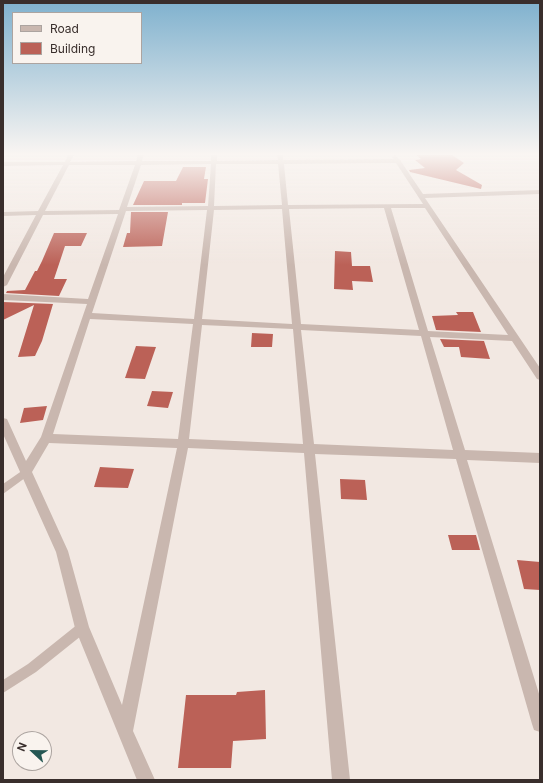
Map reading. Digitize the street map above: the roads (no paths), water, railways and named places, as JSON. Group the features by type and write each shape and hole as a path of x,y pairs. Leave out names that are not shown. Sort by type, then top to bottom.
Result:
{"street":[{"path":"3,285 52,192"},
{"path":"26,472 46,438 128,192"},
{"path":"126,732 183,444 212,192"},
{"path":"284,192 341,780"},
{"path":"417,192 540,376"},
{"path":"420,196 540,192"},
{"path":"3,214 211,208 427,206"},
{"path":"387,207 540,724"},
{"path":"3,297 92,302"},
{"path":"87,316 515,338"},
{"path":"3,422 62,551 82,628 146,780"},
{"path":"46,438 540,458"}],"lane":[{"path":"3,490 26,472"},
{"path":"3,687 32,668 82,628"}]}
